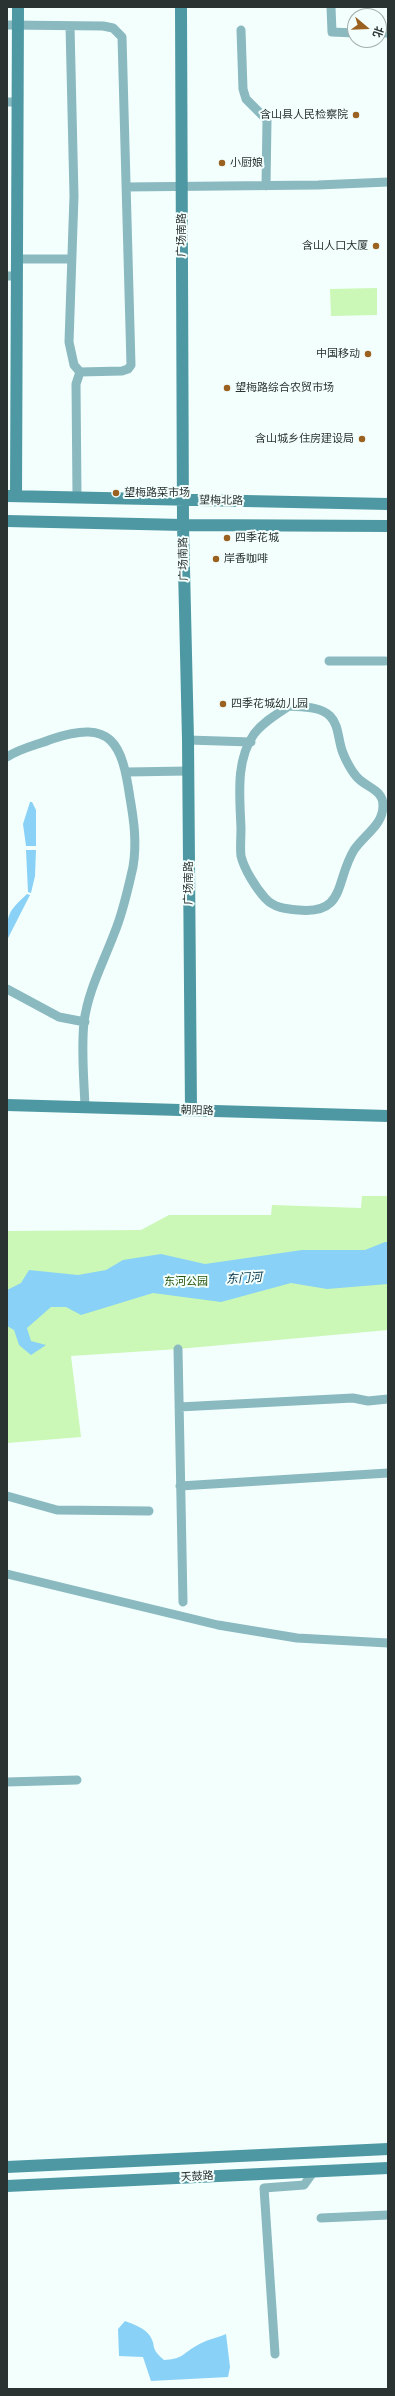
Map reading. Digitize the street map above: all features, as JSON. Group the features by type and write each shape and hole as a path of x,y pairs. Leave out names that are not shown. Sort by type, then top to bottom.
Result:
{"main road":[{"path":"12,496 12,276 17,259 13,102 13,25 18,7"},
{"name":"广场南路","path":"181,7 183,525 188,740 191,1110"},
{"name":"望梅北路","path":"12,496 76,496 183,500 388,504"},
{"path":"7,520 183,525 388,526"},
{"name":"朝阳路","path":"7,1105 388,1116"},
{"name":"天鼓路","path":"7,2167 388,2149"},
{"name":"天鼓路","path":"7,2186 388,2168"}],"street":[{"path":"331,7 332,32 347,32"},
{"path":"13,25 103,26 113,28 122,37 131,365 128,369 122,371 80,372"},
{"path":"70,26 74,196 70,259 69,342 74,365 80,372"},
{"path":"241,30 242,89 246,99 267,120 266,186"},
{"path":"126,187 266,186 388,182"},
{"path":"17,259 70,259"},
{"path":"76,496 76,384 80,372"},
{"path":"329,661 385,661"},
{"path":"289,706 315,708 330,716 338,731 341,748 356,777 376,790 386,805 380,821 368,831 354,850 332,903 321,910 309,911 276,907 266,899 258,889 242,856 240,782 244,756 254,735 268,720 289,706"},
{"path":"7,756 72,733 95,732 107,736 115,744 122,755 127,772 136,835 133,865 115,932 94,980 84,1022 83,1065 85,1107"},
{"path":"188,740 251,742"},
{"path":"127,772 188,771"},
{"path":"7,989 59,1017 84,1022"},
{"path":"178,1349 183,1602"},
{"path":"179,1407 353,1398 368,1401 388,1399"},
{"path":"180,1486 388,1473"},
{"path":"7,1496 57,1510 149,1511"},
{"path":"7,1574 218,1625 297,1638 388,1643"},
{"path":"7,1782 77,1780"},
{"path":"275,2354 264,2188 304,2185 314,2171"},
{"path":"321,2218 388,2215"}],"green space":[{"path":"377,288 377,315 331,316 330,289"},
{"name":"东河公园","path":"362,1196 388,1196 388,1330 178,1349 71,1356 81,1437 7,1443 7,1231 141,1230 169,1215 271,1215 272,1205 361,1208"}],"water":[{"path":"30,802 32,802 36,810 36,846 26,846 23,824"},
{"path":"26,850 36,850 35,876 31,893 28,892"},
{"path":"27,894 30,895 7,940 8,918 12,909"},
{"name":"东门河","path":"388,1242 388,1284 327,1289 291,1283 221,1302 153,1293 81,1315 66,1307 51,1307 27,1328 31,1341 46,1345 31,1355 19,1345 14,1330 7,1326 7,1290 21,1283 29,1270 78,1275 106,1270 123,1260 161,1254 205,1264 302,1250 365,1250"},
{"path":"125,2321 148,2333 156,2352 164,2360 175,2359 200,2344 226,2334 230,2367 228,2377 151,2381 143,2357 119,2356 118,2329"}],"place":[{"name":"含山县人民检察院","path":"356,115"},
{"name":"小厨娘","path":"222,163"},
{"name":"含山人口大厦","path":"376,246"},
{"name":"中国移动","path":"368,354"},
{"name":"望梅路综合农贸市场","path":"227,388"},
{"name":"含山城乡住房建设局","path":"362,439"},
{"name":"望梅路菜市场","path":"116,493"},
{"name":"四季花城","path":"227,538"},
{"name":"岸香咖啡","path":"216,559"},
{"name":"四季花城幼儿园","path":"223,704"}]}
